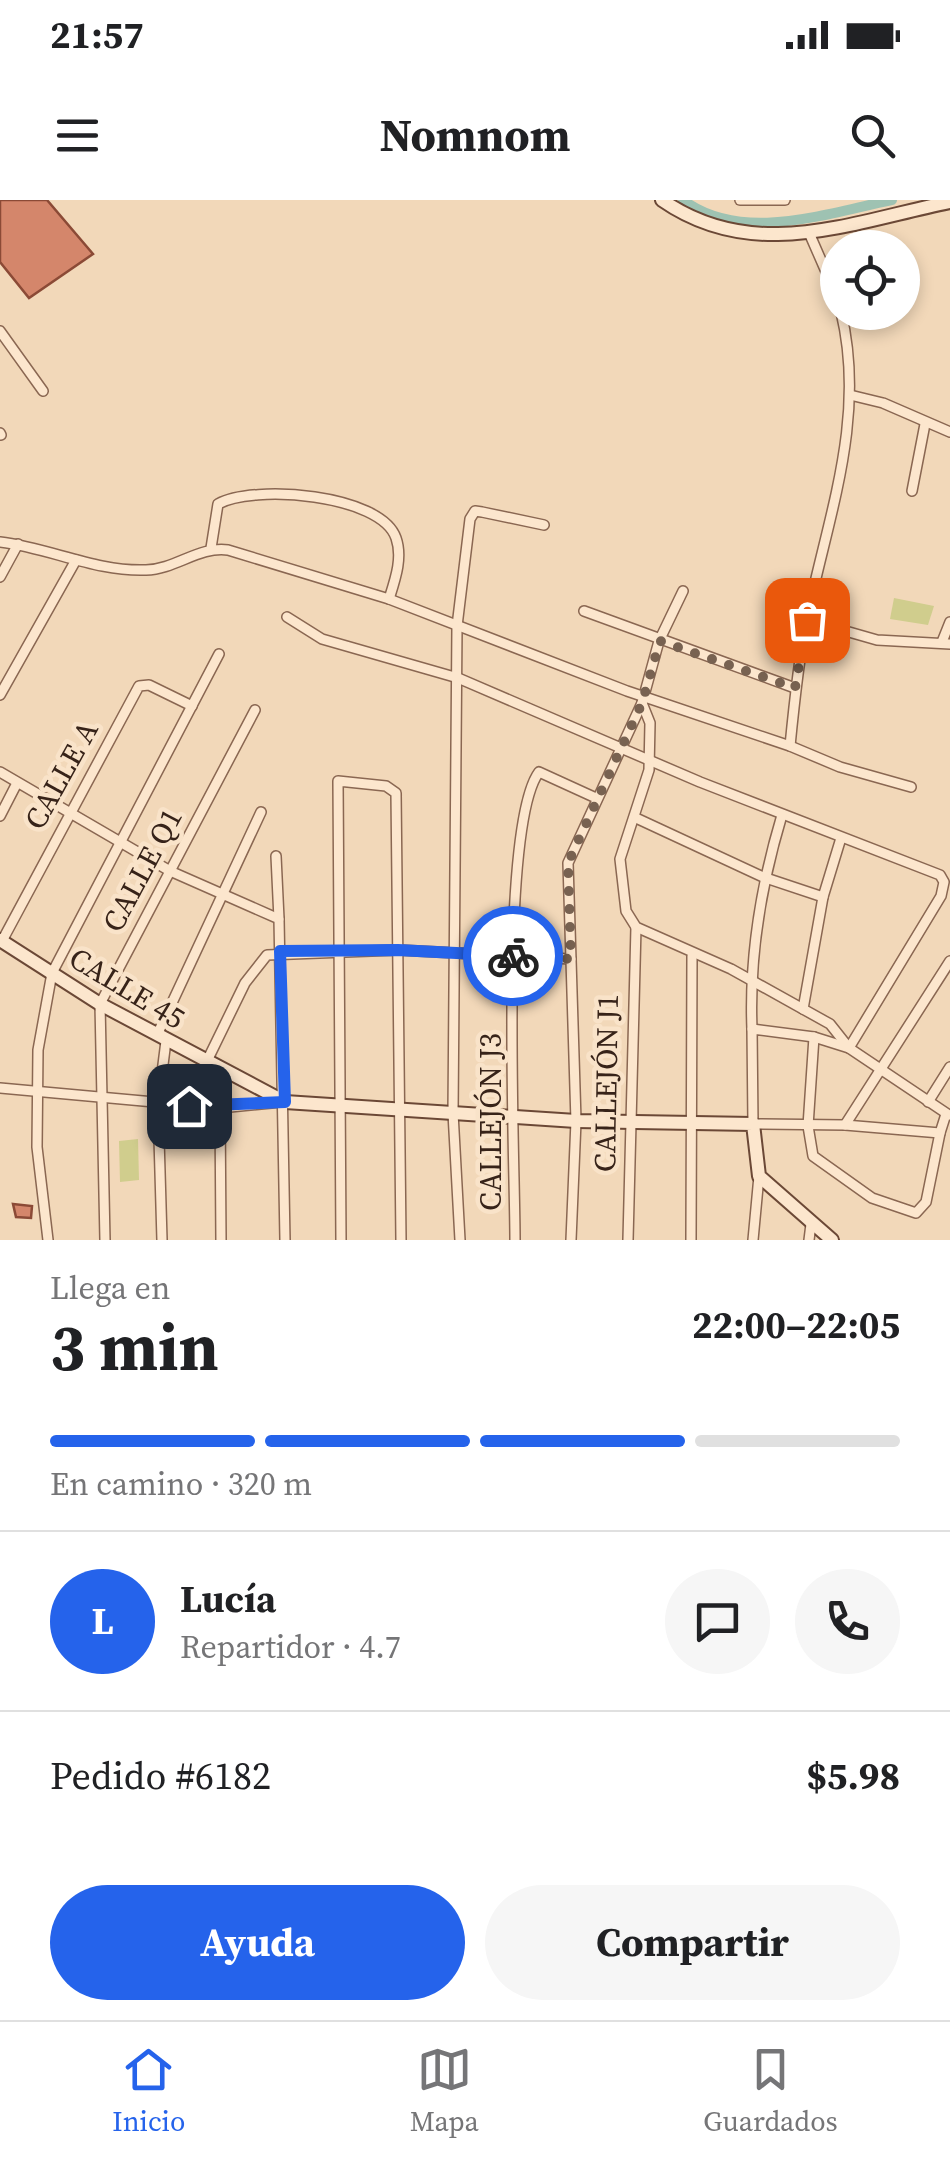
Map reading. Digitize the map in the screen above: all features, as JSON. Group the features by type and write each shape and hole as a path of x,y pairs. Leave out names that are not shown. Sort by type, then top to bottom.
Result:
{"street":[{"path":"662,200 684,216 727,232 810,235 950,202"},
{"path":"740,200 785,200"},
{"path":"810,235 820,258"},
{"path":"790,746 807,620 847,450 850,350 845,330"},
{"path":"0,331 43,391"},
{"path":"850,395 884,404 950,432"},
{"path":"912,491 926,424"},
{"path":"212,548 216,508 234,498 272,494 363,508 392,530 397,540 398,568 389,599"},
{"path":"460,1240 453,1113 458,626 472,514 482,512 544,524"},
{"path":"0,542 110,569 150,570 183,562 212,548 389,599 643,699 790,746 840,768 911,788"},
{"path":"0,577 18,544"},
{"path":"0,695 76,560"},
{"path":"571,1240 576,1121 568,863 643,699 660,641 683,591"},
{"path":"584,610 795,688"},
{"path":"286,617 322,639 458,678 782,815 922,865 940,876 944,888 849,1048"},
{"path":"807,620 877,640 946,643 950,622"},
{"path":"48,1240 37,1147 38,1050 52,972 219,654"},
{"name":"CALLE A","path":"1,941 139,686 149,685 192,706"},
{"path":"643,699 650,724 650,759 636,818 620,859 619,881 626,910 636,927 692,956 750,979 830,1024 849,1048"},
{"name":"CALLE Q1","path":"105,1240 100,1004 255,710"},
{"path":"0,772 170,871 279,919"},
{"name":"CALLEJÓN J3","path":"516,1240 514,956 521,828 535,777 544,772 596,798"},
{"path":"341,1240 338,781 386,786 396,793 401,1240"},
{"path":"0,816 17,783"},
{"path":"162,1240 158,1104 162,1038 261,812"},
{"path":"754,1240 759,1176 750,979 764,877 782,815"},
{"path":"636,818 764,877 824,897"},
{"path":"803,1009 824,897 841,838"},
{"path":"276,856 285,1102 285,1240"},
{"name":"CALLEJÓN J1","path":"628,1240 636,927"},
{"name":"CALLE 45","path":"1,941 100,1004 285,1102 576,1121 754,1124"},
{"path":"206,1063 255,966 266,955 280,951 398,950 571,959"},
{"path":"691,1240 692,956"},
{"path":"845,1125 950,960"},
{"path":"752,1028 814,1037 849,1048 948,1115 940,1133 926,1202 916,1213 872,1198 820,1164 808,1126 814,1037"},
{"path":"928,1102 950,1067"},
{"path":"0,1088 220,1108 285,1102"},
{"path":"220,1108 221,1240"},
{"path":"754,1124 845,1125 940,1133"},
{"path":"759,1176 832,1240"},
{"path":"808,1240 811,1224"}],"shaded area":[{"path":"894,598 934,606 928,625 890,619"},
{"path":"138,1139 139,1180 120,1182 119,1141"}],"building":[{"path":"0,200 47,200 93,254 29,298 0,262"},
{"path":"168,1114 190,1114 189,1145 168,1146"},
{"path":"13,1204 32,1206 31,1218 16,1217"}],"waterway":[{"path":"683,200 706,213 758,223 813,217 892,200"}],"way so far":[{"path":"513,956 571,959 568,863 642,703 660,641 795,688 807,620"}],"route":[{"path":"189,1106 220,1108 285,1102 280,951 398,950 513,956"}]}
